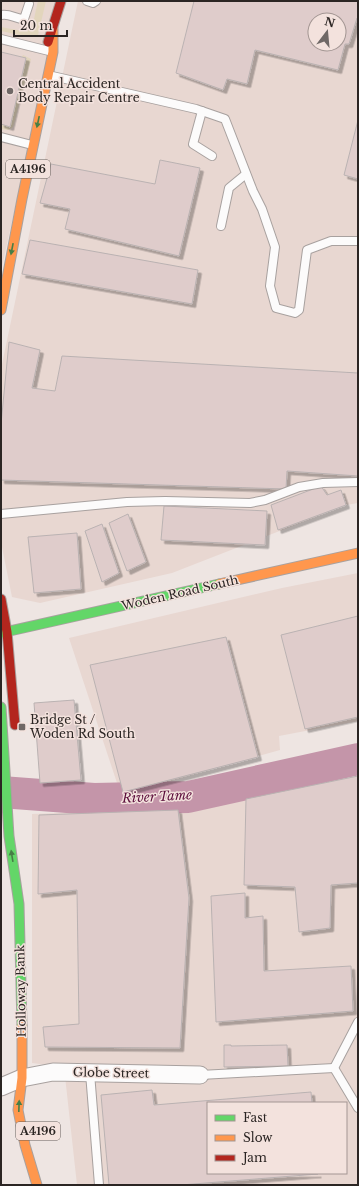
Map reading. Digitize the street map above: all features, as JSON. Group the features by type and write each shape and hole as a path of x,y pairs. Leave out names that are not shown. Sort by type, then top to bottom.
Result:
{"main road":[{"name":"A4196","path":"1,310 12,232 33,145 42,77 61,1"},
{"name":"A4196","path":"20,154 24,139"},
{"name":"Woden Road South","path":"3,633 358,552"},
{"path":"1,600 10,752 5,764"},
{"path":"3,633 16,736"},
{"name":"A4196","path":"1,707 5,764"},
{"name":"Holloway Bank","path":"5,764 9,836 19,904 22,965 22,1078 18,1110 37,1185"},
{"name":"Holloway Bank","path":"19,904 23,868"},
{"name":"Holloway Bank","path":"22,1078 30,1099"}],"street":[{"name":"Globe Street","path":"1,1087 22,1078 53,1072 200,1075"}],"lane":[{"path":"87,1 93,3 96,1"},
{"path":"1,15 8,14 19,19 24,19 29,4"},
{"path":"1,39 49,51"},
{"path":"42,77 144,96 202,111 225,119 246,174 262,208 275,247 270,286 276,308 295,313 299,310 307,250 331,241 358,241"},
{"path":"202,111 193,144 212,156"},
{"path":"1,137 24,139 33,145"},
{"path":"221,226 229,188 246,174"},
{"path":"1,514 127,502 164,501 250,503 265,500 299,487 323,483 358,482"},
{"path":"334,1068 358,1022"},
{"path":"200,1075 334,1068"},
{"path":"334,1068 358,1108"},
{"path":"90,1073 99,1185"}],"shaded area":[{"path":"1,1 61,1 1,271"},
{"path":"38,1 46,1 38,35 29,37 1,31 1,27 21,30 30,29 34,20"},
{"path":"78,1 358,1 358,503 346,505 172,573 40,603 12,597 1,542 1,369"},
{"path":"23,55 31,59 13,127 8,130 1,129 1,124 10,126 26,59 22,57"},
{"path":"358,573 358,721 279,736 280,750 121,795 69,638 282,588"},
{"path":"358,776 358,1185 77,1185 64,1067 32,1063 32,814 190,808"}],"building":[{"path":"194,1 358,1 358,18 349,44 347,44 347,12 307,12 307,52 343,52 338,70 255,50 247,84 227,79 223,90 176,73"},
{"name":"Central Accident Body Repair Centre","path":"1,52 26,58 10,127 1,124"},
{"path":"358,120 358,179 344,175"},
{"path":"160,160 200,168 179,256 65,229 70,209 40,203 51,164 155,184"},
{"path":"30,240 198,270 192,304 22,274"},
{"path":"9,342 40,350 32,388 55,391 62,356 358,373 358,476 287,471 286,489 1,480 1,424"},
{"path":"321,486 327,495 341,490 346,505 278,530 271,505"},
{"path":"164,506 267,511 265,545 161,540"},
{"path":"128,514 146,562 127,571 109,523"},
{"path":"102,524 119,573 102,582 85,531"},
{"path":"77,533 81,589 34,593 28,537"},
{"path":"358,616 358,717 305,729 281,635"},
{"path":"226,637 258,757 123,792 90,665"},
{"path":"74,700 81,780 40,783 34,703"},
{"path":"358,776 358,883 331,885 330,928 299,932 295,887 244,885 246,799"},
{"path":"178,810 189,898 180,1048 45,1047 43,1027 79,1024 77,890 38,894 39,815"},
{"path":"245,893 245,918 263,916 264,971 351,966 353,1011 216,1022 211,896"},
{"path":"224,1045 287,1045 288,1066 224,1067"},
{"path":"152,1090 154,1105 311,1092 312,1102 207,1102 207,1174 318,1174 181,1185 109,1185 101,1095"}],"waterway":[{"name":"River Tame","path":"1,792 94,799 188,797 358,759"}],"traffic: fast":[{"path":"1,633 219,584"},
{"path":"1,707 9,836 19,904 22,1026"}],"traffic: slow":[{"path":"1,310 22,199 53,52 53,29"},
{"path":"219,584 358,553"},
{"path":"22,1026 22,1078 18,1110 25,1145 37,1185"}],"traffic: jam":[{"path":"48,42 61,1"},
{"path":"1,599 7,632 15,725"}],"place":[{"name":"Central Accident Body Repair Centre","path":"10,91"},
{"name":"Bridge St / Woden Rd South","path":"22,727"}]}
